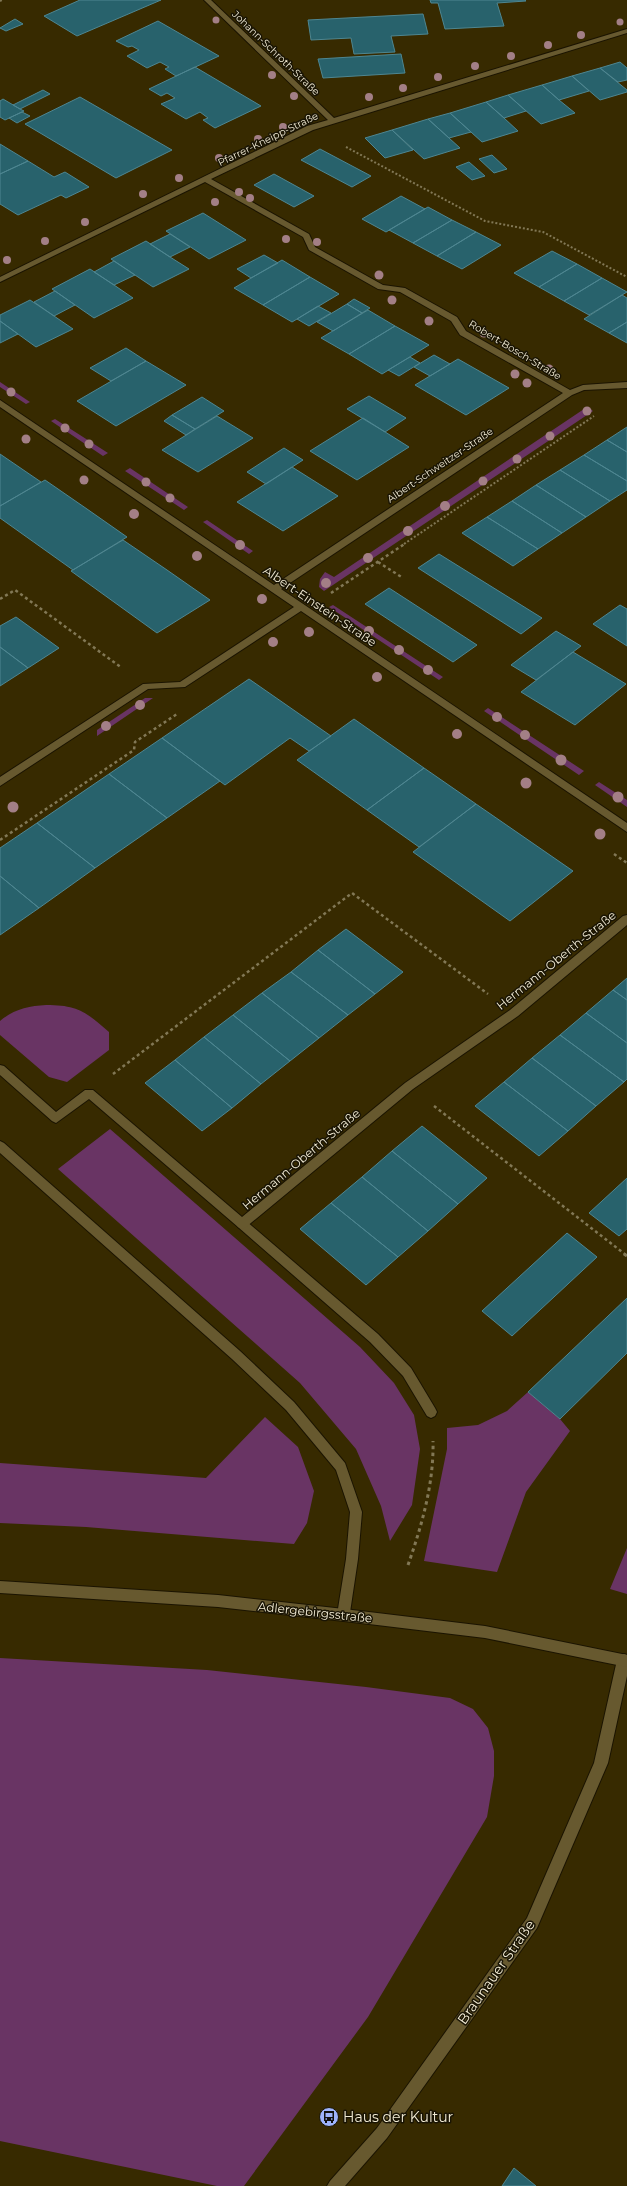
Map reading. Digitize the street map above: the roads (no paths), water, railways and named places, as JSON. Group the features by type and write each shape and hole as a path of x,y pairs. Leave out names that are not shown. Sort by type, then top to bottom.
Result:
{"street":[{"name":"Johann-Schroth-Straße","path":"207,0 332,120"},
{"name":"Pfarrer-Kneipp-Straße","path":"0,280 207,180 310,128 332,120 627,31"},
{"name":"Robert-Bosch-Straße","path":"207,180 306,236 312,248 381,287 402,290 454,319 463,333 568,393"},
{"name":"Albert-Schweitzer-Straße","path":"274,589 568,393 590,387 627,385"},
{"name":"Albert-Einstein-Straße","path":"0,403 627,828"},
{"path":"0,782 146,686 182,686 304,609"},
{"name":"Hermann-Oberth-Straße","path":"0,1069 56,1118 89,1093 242,1224 409,1086 514,1013 627,919"},
{"path":"0,1146 236,1354 290,1406 341,1467 356,1512 352,1559 344,1615"},
{"path":"242,1224 391,1355 408,1372 431,1412"},
{"name":"Adlergebirgsstraße","path":"0,1587 218,1601 344,1615 486,1632 625,1661"},
{"name":"Braunauer Straße","path":"335,2186 382,2133 532,1923 601,1763 625,1661"}],"place":[{"name":"Haus der Kultur","path":"329,2117"}]}
